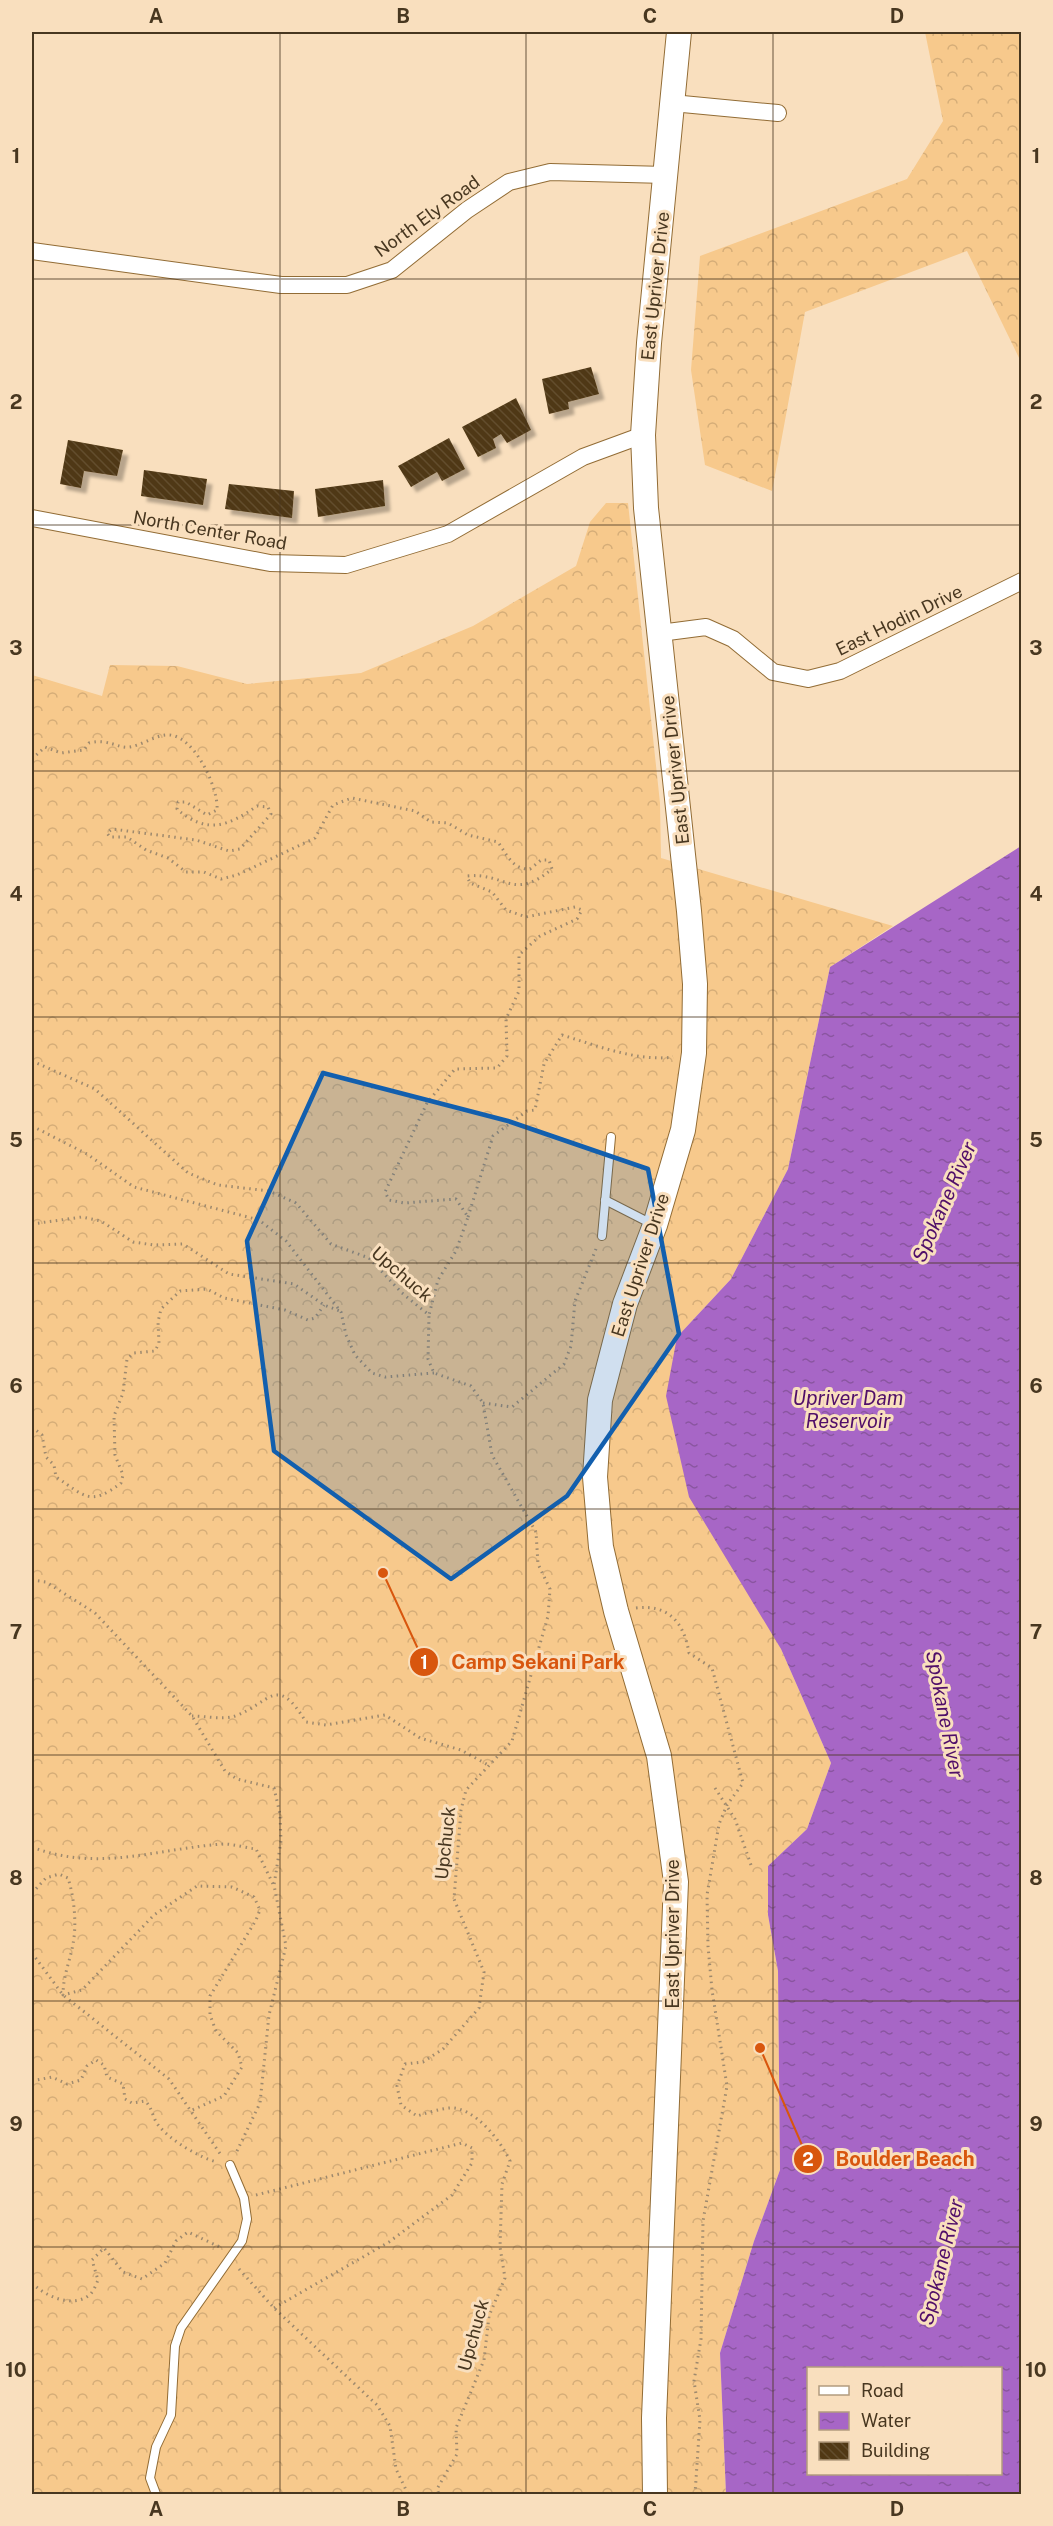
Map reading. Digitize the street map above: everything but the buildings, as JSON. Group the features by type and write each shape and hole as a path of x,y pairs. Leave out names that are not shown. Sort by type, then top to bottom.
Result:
{"main road":[{"name":"East Upriver Drive","path":"655,2494 654,2418 676,1882 659,1756 616,1611 601,1547 595,1477 600,1400 625,1304 655,1225 683,1130 694,1053 695,984 689,911 646,508 643,435 649,343 679,32"}],"street":[{"path":"672,103 778,113"},
{"name":"North Ely Road","path":"32,251 281,285 347,285 392,270 467,210 509,182 550,172 666,175"},
{"name":"North Center Road","path":"32,518 270,563 346,565 448,534 583,457 643,435"},
{"name":"East Hodin Drive","path":"660,633 706,627 733,639 773,672 808,679 840,671 1022,581"}],"lane":[{"path":"602,1236 611,1137"},
{"path":"605,1200 655,1225"},
{"path":"156,2494 150,2478 156,2447 171,2415 176,2346 181,2328 242,2241 247,2218 244,2198 230,2165"}],"path":[{"path":"32,759 45,747 61,753 84,750 89,743 102,740 128,748 165,734 176,736 195,750 218,798 217,810 207,815 186,802 178,802 177,809 186,816 212,827 236,820 257,806 268,807 271,814 240,849 229,851 196,840 141,835 112,829 107,832 110,837 127,837 146,850 168,858 186,872 204,872 221,879 237,875 315,838 333,805 352,798 415,811 431,822 448,823 468,836 498,842 513,864 521,870 531,869 541,860 549,860 552,869 535,883 514,886 467,876 470,883 492,892 506,910 526,917 574,907 582,910 577,919 540,936 519,955 519,991 506,1019 507,1056 497,1068 455,1069 427,1103 385,1192 389,1200 404,1203 456,1199 468,1217"},
{"path":"429,1315 438,1280 456,1251 493,1136 527,1112 535,1110 544,1064 562,1035 600,1047 639,1054 669,1057 694,1053"},
{"name":"Upchuck","path":"32,1061 96,1089 188,1173 218,1185 269,1191 296,1203 331,1244 369,1258 402,1293 429,1315 428,1359 434,1373"},
{"path":"32,1126 87,1154 134,1187 259,1220 286,1241 341,1311 346,1335 355,1355 372,1373 385,1377 434,1373 471,1386 483,1403 512,1407 564,1364 571,1346 575,1300 602,1236"},
{"path":"32,1224 82,1216 101,1221 133,1242 154,1245 183,1244 229,1274 294,1284 324,1305 341,1311"},
{"path":"32,1427 42,1435 46,1457 54,1465 56,1477 88,1497 102,1498 121,1484 123,1475 115,1455 114,1416 123,1393 127,1359 134,1353 155,1351 159,1343 161,1309 180,1291 207,1288 224,1298 285,1310 308,1320 315,1318 324,1305"},
{"name":"Upchuck","path":"439,2494 437,2489 457,2454 456,2428 484,2360 489,2316 505,2278 500,2247 502,2184 510,2161 502,2143 472,2115 451,2107 417,2116 401,2106 397,2086 405,2064 423,2062 443,2049 479,2008 484,1972 454,1899 463,1800 466,1790 512,1741 548,1616 550,1589 538,1564 536,1532 492,1455 483,1403"},
{"path":"32,1580 46,1582 95,1613 192,1716 225,1771 237,1779 274,1788 280,1814 281,1841 274,1886"},
{"path":"616,1611 656,1607 673,1617 686,1636 689,1653 712,1668 743,1783 727,1805 714,1847 708,1895 711,1979 727,2086 703,2221 701,2338 694,2382 700,2420 695,2494"},
{"path":"192,1716 234,1716 265,1697 281,1695 294,1703 306,1722 326,1725 385,1715 420,1738 460,1750 489,1766"},
{"path":"715,1788 735,1819 750,1865"},
{"path":"32,1847 95,1860 154,1855 226,1844 256,1849 274,1886 286,1946 269,2016 260,2103 230,2165"},
{"path":"32,1893 46,1878 59,1874 68,1878 73,1894 73,1942 63,1980 63,1995"},
{"path":"63,1995 82,1990 154,1915 197,1886 232,1887 254,1897 260,1910 256,1920 210,1996 210,2015 216,2031 238,2053 242,2067 224,2096 190,2111"},
{"path":"32,1953 63,1995 169,2079 209,2141 230,2165"},
{"path":"32,2081 52,2077 68,2084 81,2080 87,2066 96,2060 104,2065 107,2077 123,2084 125,2100 132,2103 145,2101 151,2106 159,2126 201,2158 230,2165"},
{"path":"244,2198 462,2143 472,2148 472,2163 452,2195 389,2242 274,2308"},
{"path":"32,2283 42,2294 76,2302 90,2295 98,2280 92,2260 104,2248 123,2272 142,2279 165,2263 176,2241 188,2232 226,2249 241,2273 274,2308 377,2405 390,2426 396,2469 408,2494"}],"highlighted area":[{"path":"323,1073 508,1121 648,1169 679,1334 567,1496 451,1579 274,1451 247,1241"}],"green space":[{"path":"925,32 1021,32 1021,362 967,251 805,312 772,491 705,465 691,370 700,256 907,179 943,121"},
{"path":"606,503 628,503 660,803 661,858 893,926 830,967 788,1169 731,1279 677,1337 781,1649 831,1763 807,1829 768,1866 768,1915 778,1971 780,2170 754,2241 720,2353 726,2494 32,2494 32,675 102,696 110,665 177,666 247,684 361,673 473,626 576,566 590,522"}],"water":[{"name":"Upriver Dam Reservoir","path":"1021,846 1021,2494 726,2494 720,2353 754,2241 780,2170 778,1971 768,1915 768,1866 807,1829 831,1763 781,1649 689,1497 666,1396 677,1337 731,1279 788,1169 830,967"}],"place":[{"name":"Camp Sekani Park","path":"383,1573"},
{"name":"Boulder Beach","path":"760,2048"}],"water label":[{"name":"Spokane River","path":"944,1202"},
{"name":"Spokane River","path":"945,1714"},
{"name":"Spokane River","path":"941,2262"}]}
